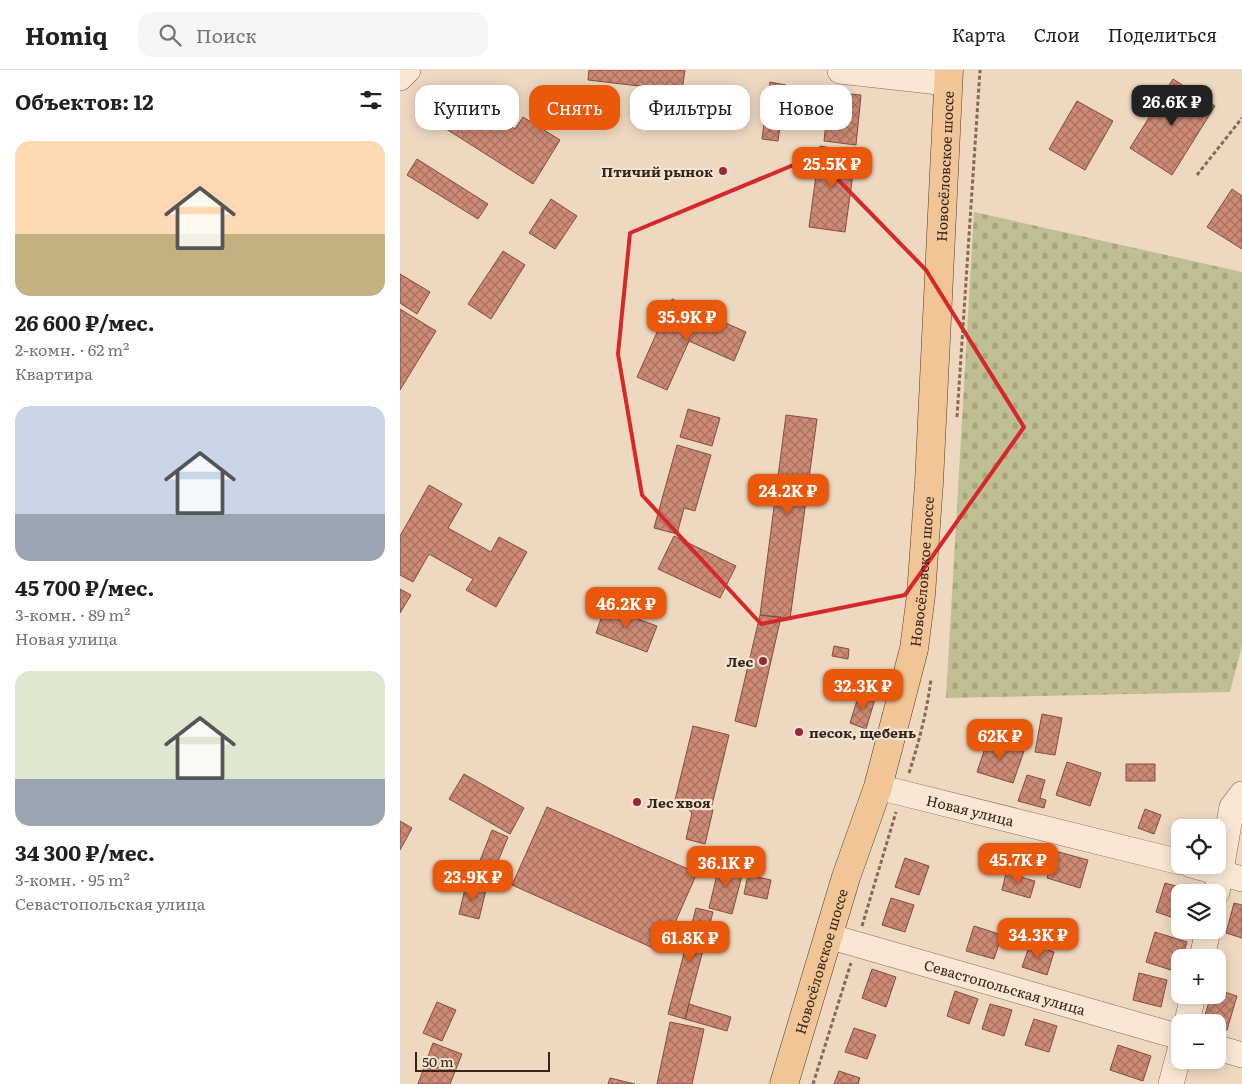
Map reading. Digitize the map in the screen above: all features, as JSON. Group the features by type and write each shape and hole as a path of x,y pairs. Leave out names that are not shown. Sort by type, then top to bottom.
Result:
{"main road":[{"name":"Новосёловское шоссе","path":"784,1084 846,877 878,787 914,649 921,595 936,369 949,76"}],"street":[{"path":"400,78 408,70"},
{"path":"840,70 949,76"},
{"name":"Новая улица","path":"878,787 1171,860"},
{"path":"1211,874 1227,881 1232,807 1242,794"},
{"name":"Севастопольская улица","path":"828,936 1171,1034"},
{"path":"1226,1050 1242,1055"},
{"path":"1170,1084 1174,1069"}],"path":[{"path":"974,162 980,70"},
{"path":"1197,175 1242,118"}],"highlighted area":[{"path":"815,156 926,270 1024,427 905,595 761,624 642,495 618,354 630,233"}],"green space":[{"path":"974,212 1242,272 1242,646 1230,692 946,698"}],"building":[{"path":"589,70 685,70 683,85 631,85 588,80"},
{"path":"1173,79 1215,106 1172,175 1130,148"},
{"path":"770,82 786,85 770,85"},
{"path":"852,94 861,95 856,145 824,141 825,130 852,130"},
{"path":"1077,101 1113,121 1085,170 1049,149"},
{"path":"523,117 529,121 529,130 544,130 560,140 533,184 448,130 519,130 519,123"},
{"path":"763,130 780,130 778,141 762,139"},
{"path":"820,146 856,152 845,232 809,227"},
{"path":"417,159 488,204 478,219 407,175"},
{"path":"1232,189 1242,196 1242,249 1207,227"},
{"path":"551,199 577,216 555,249 529,233"},
{"path":"503,251 525,265 491,319 468,304"},
{"path":"400,274 430,292 417,314 400,303"},
{"path":"672,299 746,332 734,361 689,341 667,390 637,377"},
{"path":"400,309 436,331 400,390"},
{"path":"688,409 720,418 712,446 680,437"},
{"path":"786,415 817,419 790,619 760,615"},
{"path":"677,445 711,455 695,511 684,508 677,534 654,528"},
{"path":"429,485 462,504 448,528 491,552 499,537 527,552 496,607 466,590 473,579 429,554 413,582 400,575 400,536"},
{"path":"674,536 736,566 720,598 658,569"},
{"path":"400,589 411,595 400,613"},
{"path":"605,607 657,626 647,652 596,633"},
{"path":"760,615 781,617 756,727 735,721"},
{"path":"834,646 849,649 848,659 832,656"},
{"path":"859,694 875,699 866,729 850,723"},
{"path":"1042,714 1062,718 1055,755 1035,752"},
{"path":"693,726 729,735 711,809 675,800"},
{"path":"988,739 1024,751 1013,783 977,772"},
{"path":"1067,762 1101,773 1090,806 1056,795"},
{"path":"1126,764 1155,764 1155,781 1126,781"},
{"path":"464,774 524,808 510,834 449,799"},
{"path":"1027,775 1045,780 1040,798 1046,800 1044,808 1018,801"},
{"path":"679,801 713,810 705,844 686,839 692,813"},
{"path":"547,807 697,873 662,952 512,885"},
{"path":"1145,809 1161,815 1154,834 1138,828"},
{"path":"400,821 412,828 400,850"},
{"path":"492,830 508,837 491,878 476,871"},
{"path":"1055,851 1088,860 1080,888 1047,878"},
{"path":"693,855 703,859 697,873 687,869"},
{"path":"905,858 929,866 919,895 895,887"},
{"path":"720,862 744,868 732,914 709,908"},
{"path":"1006,873 1035,881 1030,898 1002,890"},
{"path":"748,875 771,880 767,899 744,894"},
{"path":"1165,883 1171,885 1171,917 1156,912"},
{"path":"466,885 486,890 479,919 459,914"},
{"path":"891,898 914,905 905,932 882,925"},
{"path":"1234,903 1242,905 1242,938 1226,933"},
{"path":"696,908 713,912 685,1019 668,1014"},
{"path":"974,926 1002,935 994,959 966,951"},
{"path":"1155,932 1171,937 1171,939 1187,942 1185,949 1171,949 1171,970 1146,962"},
{"path":"1030,944 1054,952 1047,975 1022,967"},
{"path":"872,969 896,977 886,1007 862,998"},
{"path":"1139,973 1167,980 1161,1007 1133,1000"},
{"path":"955,991 978,999 969,1024 947,1016"},
{"path":"1226,993 1237,996 1227,1030 1226,1014 1205,1014 1208,1004 1226,1004"},
{"path":"437,1002 456,1010 442,1041 423,1033"},
{"path":"689,1004 731,1017 727,1031 685,1019"},
{"path":"990,1004 1012,1010 1004,1036 982,1029"},
{"path":"1034,1019 1057,1026 1049,1052 1025,1045"},
{"path":"670,1022 704,1029 692,1084 657,1084"},
{"path":"854,1028 876,1035 867,1059 845,1052"},
{"path":"433,1043 462,1054 450,1084 418,1084"},
{"path":"1118,1045 1151,1056 1143,1081 1110,1070"},
{"path":"839,1071 860,1078 858,1084 834,1084"},
{"path":"610,1078 635,1084 608,1084"}],"place":[{"name":"Птичий рынок","path":"723,171"},
{"name":"Лес","path":"763,661"},
{"name":"песок, щебень","path":"799,732"},
{"name":"Лес хвоя","path":"637,802"}]}
